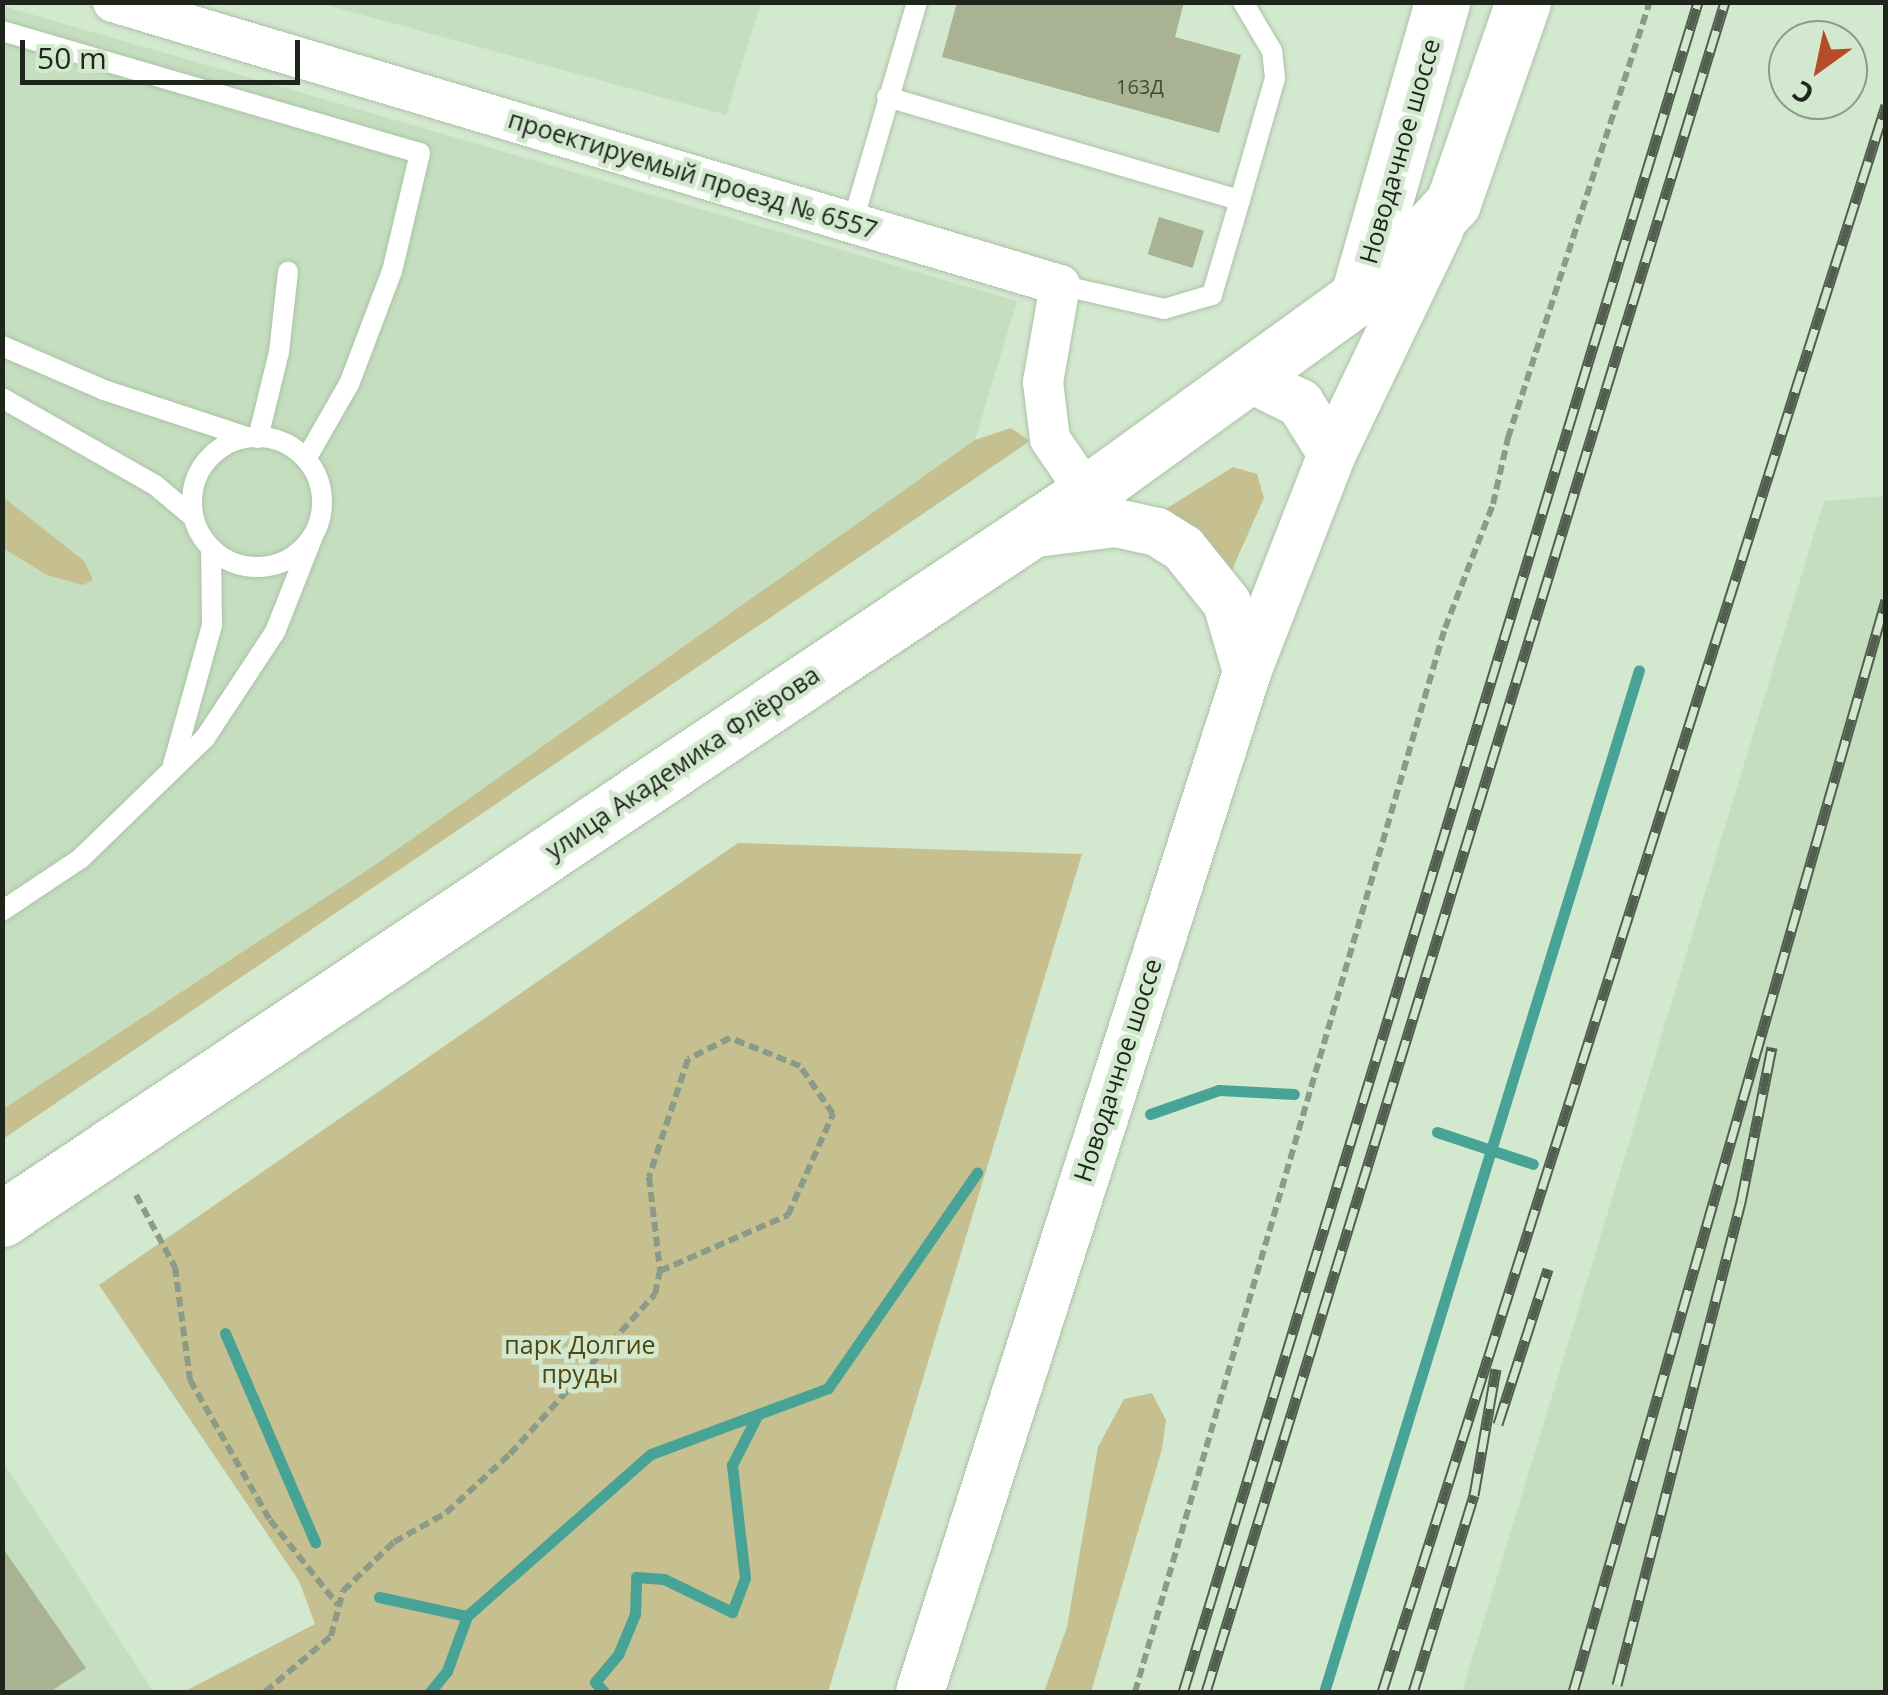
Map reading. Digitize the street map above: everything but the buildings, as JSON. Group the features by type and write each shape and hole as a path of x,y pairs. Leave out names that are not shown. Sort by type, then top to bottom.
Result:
{"main road":[{"name":"Новодачное шоссе","path":"1357,299 1442,2"},
{"name":"Новодачное шоссе","path":"1357,299 1409,255 1453,204 1523,2"},
{"name":"улица Академика Флёрова","path":"2,1219 1087,492 1251,379 1357,299"}],"street":[{"name":"проектируемый проезд № 6557","path":"113,2 1060,286"},
{"name":"Новодачное шоссе","path":"920,1692 1248,672 1332,454 1453,204"},
{"path":"1060,286 1043,382 1050,439 1087,492"},
{"name":"Новодачное шоссе","path":"1332,454 1357,299"},
{"path":"1251,379 1300,403 1332,454"},
{"path":"1024,534 1116,523 1157,532 1209,574 1240,632 1248,672"}],"lane":[{"path":"853,221 917,2"},
{"path":"1060,286 1164,309 1212,295 1276,78 1272,51 1242,2"},
{"path":"2,31 420,153 392,271 349,384 306,459"},
{"path":"887,97 1240,200"},
{"path":"254,438 279,352 288,272"},
{"path":"2,346 104,390 290,446 306,459 322,496 313,536 251,674 205,738 80,859 2,911"},
{"path":"2,398 155,485 194,517 212,548 226,560 262,567 282,563 313,536"},
{"path":"194,517 192,499 203,465 216,451 254,438"},
{"path":"173,767 212,625 212,548"}],"path":[{"path":"1135,1692 1444,628 1493,504 1508,438 1650,2"},
{"path":"264,1692 331,1636 343,1591 394,1542 446,1513 510,1454 655,1294 660,1271 649,1178 688,1058 730,1038 800,1066 833,1114 788,1215 660,1271"},
{"path":"136,1195 175,1266 190,1380 270,1520 338,1606"}],"shaded area":[{"path":"319,3 761,3 726,115"},
{"path":"3,6 1017,301 975,440 375,865 3,1109"},
{"path":"1885,496 1885,1692 1462,1692 1824,501"},
{"path":"3,1462 154,1692 3,1692"}],"green space":[{"path":"1011,428 1030,441 3,1139 3,1109 375,865 975,440"},
{"path":"1233,467 1257,474 1264,498 1231,572 1207,539 1161,512"},
{"path":"3,497 84,561 93,580 83,585 47,575 3,548"},
{"name":"парк Долгие пруды","path":"738,843 1082,854 828,1692 183,1692 315,1624 299,1581 99,1285"},
{"path":"1152,1393 1166,1420 1162,1449 1091,1692 1044,1692 1067,1627 1098,1447 1124,1399"}],"waterway":[{"path":"1324,1692 1639,670"},
{"path":"1150,1114 1219,1090 1294,1094"},
{"path":"1437,1132 1533,1164"},
{"path":"430,1692 447,1671 467,1616 651,1454 828,1388 977,1173"},
{"path":"225,1333 315,1542"},
{"path":"604,1692 595,1682 618,1655 635,1614 636,1577 664,1579 732,1612 745,1578 732,1465 758,1414"},
{"path":"379,1597 467,1616"}],"railway":[{"path":"1183,1692 1698,2"},
{"path":"1206,1692 1725,2"},
{"path":"1382,1692 1886,105"},
{"path":"1573,1692 1886,600"},
{"path":"1617,1685 1741,1202 1772,1047"},
{"path":"1498,1424 1548,1269"},
{"path":"1413,1692 1474,1495 1496,1369"}]}
